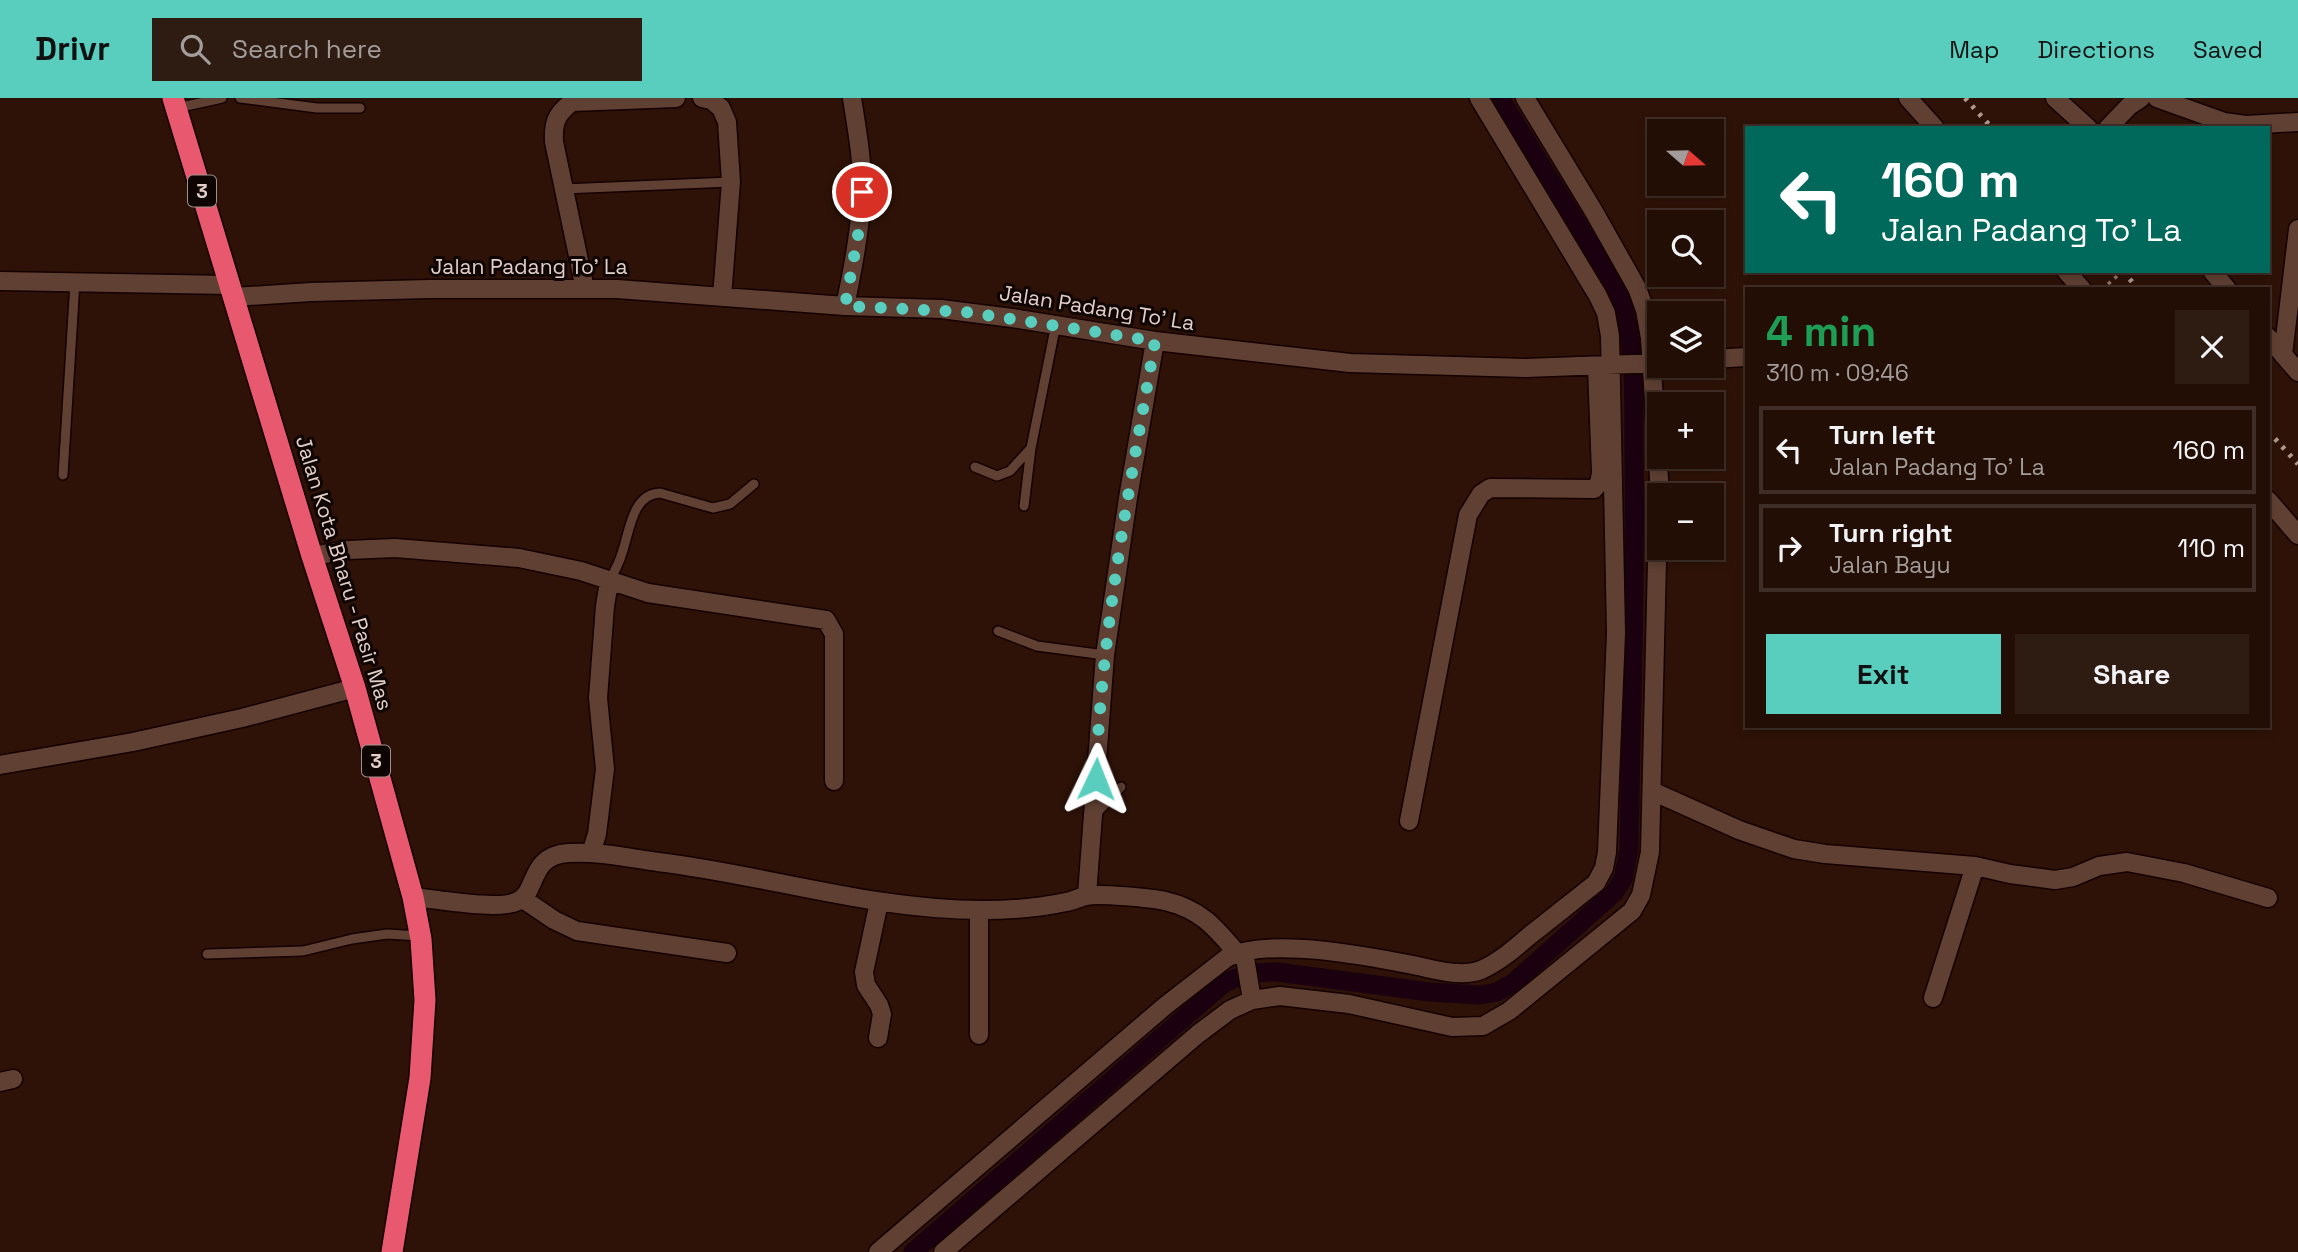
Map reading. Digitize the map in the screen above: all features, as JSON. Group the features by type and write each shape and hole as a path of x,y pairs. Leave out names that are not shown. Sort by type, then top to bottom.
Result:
{"highway":[{"name":"3","path":"175,103 232,291"},
{"name":"Jalan Kota Bharu - Pasir Mas","path":"232,291 355,688 413,897 420,936 425,1000 420,1078 393,1252"}],"street":[{"path":"585,289 554,142 553,125 559,111 572,102 676,98"},
{"path":"702,98 721,107 727,122 731,182 722,298"},
{"path":"845,306 858,235 862,192 852,98"},
{"path":"878,1252 1165,1006 1228,957 1268,949 1307,950 1374,957 1455,973 1478,971 1499,961 1596,883 1604,868 1607,852 1616,633 1606,313 1479,98"},
{"path":"1525,98 1580,187 1637,288 1647,325"},
{"path":"1908,98 1933,126"},
{"path":"2110,126 2141,98"},
{"path":"2157,98 2224,122 2263,125 2298,122"},
{"path":"2058,99 2086,126"},
{"path":"2283,355 2298,229"},
{"path":"2068,273 2080,287"},
{"path":"2215,273 2225,287"},
{"name":"Jalan Padang To' La","path":"0,281 75,282 232,291 585,289 845,306 941,309 1056,324 1155,341 1350,363 1526,368 1647,363"},
{"path":"2270,339 2298,372"},
{"path":"1087,895 1104,655 1155,341"},
{"path":"1724,358 1745,356"},
{"path":"1409,821 1468,515 1481,494 1490,488 1594,489 1599,483 1601,473 1609,366"},
{"path":"943,1252 1212,1022 1252,997 1300,996 1452,1027 1483,1026 1510,1011 1632,911 1641,895 1650,852 1659,479 1653,378"},
{"path":"2270,502 2298,535"},
{"path":"312,556 348,550 395,548 458,552 554,564 648,593 826,620 834,634 834,781"},
{"path":"591,853 597,834 605,769 598,698 609,582"},
{"path":"0,765 242,718 355,688"},
{"path":"1652,791 1739,830 1794,849 1975,866 2055,880 2073,877 2099,866 2127,862 2184,873 2268,898"},
{"path":"413,897 495,904 516,902 523,899 542,865 552,856 591,853 695,866 878,902 920,907 979,910 1054,905 1087,895 1164,900 1189,909 1210,922 1242,954 1252,997"},
{"path":"1933,998 1975,866"},
{"path":"523,899 554,920 578,931 727,953"},
{"path":"878,902 864,972 866,985 880,1005 882,1014 878,1038"},
{"path":"979,910 979,1035"}],"lane":[{"path":"175,103 222,98"},
{"path":"240,98 304,107 360,108"},
{"path":"563,188 731,182"},
{"path":"63,475 75,282"},
{"path":"1024,506 1031,448 1056,324"},
{"path":"975,467 997,476 1010,471 1031,448"},
{"path":"609,582 623,552 632,519 646,498 653,493 713,508 730,504 754,484"},
{"path":"998,632 1037,646 1104,655"},
{"path":"1093,816 1121,787"},
{"path":"207,954 303,951 387,934 420,936"}],"path":[{"path":"2105,287 2121,273"}],"waterway":[{"path":"913,1252 1223,984 1249,974 1277,972 1430,992 1480,995 1497,992 1513,983 1614,893 1623,879 1629,849 1634,558 1634,395 1628,328 1616,287 1500,98"}],"railway":[{"path":"1965,98 1990,126"},
{"path":"2125,273 2136,287"},
{"path":"2270,433 2298,464"}],"route":[{"path":"862,192 858,235 845,306 941,309 1155,341 1104,655 1096,779"}]}
